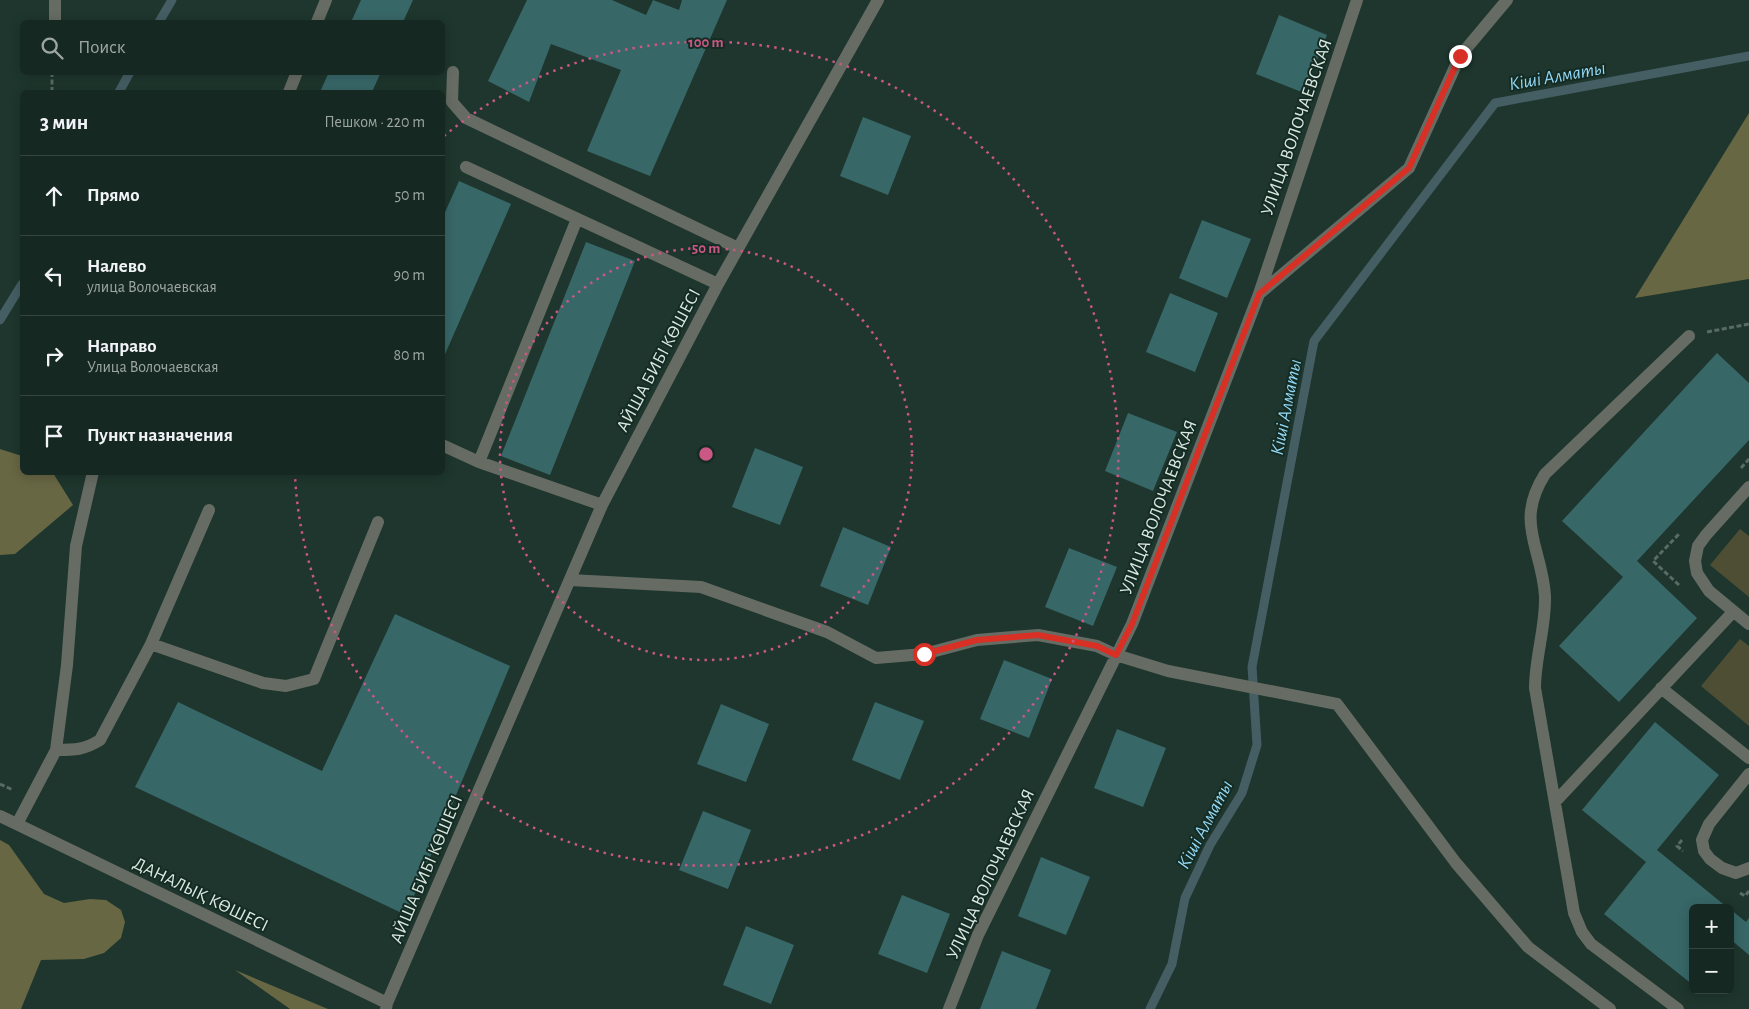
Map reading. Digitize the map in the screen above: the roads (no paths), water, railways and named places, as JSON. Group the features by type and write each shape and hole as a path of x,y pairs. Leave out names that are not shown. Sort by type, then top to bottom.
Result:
{"street":[{"path":"54,20 56,0"},
{"path":"318,20 326,0"},
{"name":"АЙША БИБІ КӨШЕСІ","path":"387,1006 602,505 718,284 878,0"},
{"name":"УЛИЦА ВОЛОЧАЕВСКАЯ","path":"949,1009 978,935 1132,624 1259,294 1357,0"},
{"path":"1259,294 1409,168 1460,56 1507,0"},
{"path":"453,72 452,102 466,118 738,248"},
{"path":"290,90 296,75"},
{"path":"466,168 718,284"},
{"path":"479,462 577,219"},
{"path":"1678,1009 1591,944 1582,932 1574,913 1535,688 1535,670 1545,597 1530,526 1532,504 1537,488 1546,474 1689,336"},
{"path":"445,446 479,462 602,505"},
{"path":"17,824 56,750 67,665 76,546 91,475"},
{"path":"1749,487 1706,535 1698,546 1695,561 1697,573 1709,591 1749,624"},
{"path":"56,750 78,750 100,740 151,644 209,510"},
{"path":"151,644 263,683 286,686 314,679 378,522"},
{"path":"570,580 701,587 827,632 876,658 924,654 977,640 1038,635 1097,646 1116,655 1168,671 1338,704 1456,863 1528,947 1610,1009"},
{"path":"1555,802 1733,612"},
{"path":"1661,688 1749,758"},
{"path":"1749,774 1709,824 1702,840 1704,852 1722,868 1736,873 1749,868"},
{"name":"ДАНАЛЫҚ КӨШЕСІ","path":"0,816 387,1006"}],"waterway":[{"path":"160,20 172,0"},
{"name":"Кіші Алматы","path":"1150,1009 1172,964 1185,898 1210,845 1242,793 1257,745 1252,667 1314,341 1495,103 1749,56"},
{"path":"120,90 128,75"},
{"path":"0,320 20,287"}]}
